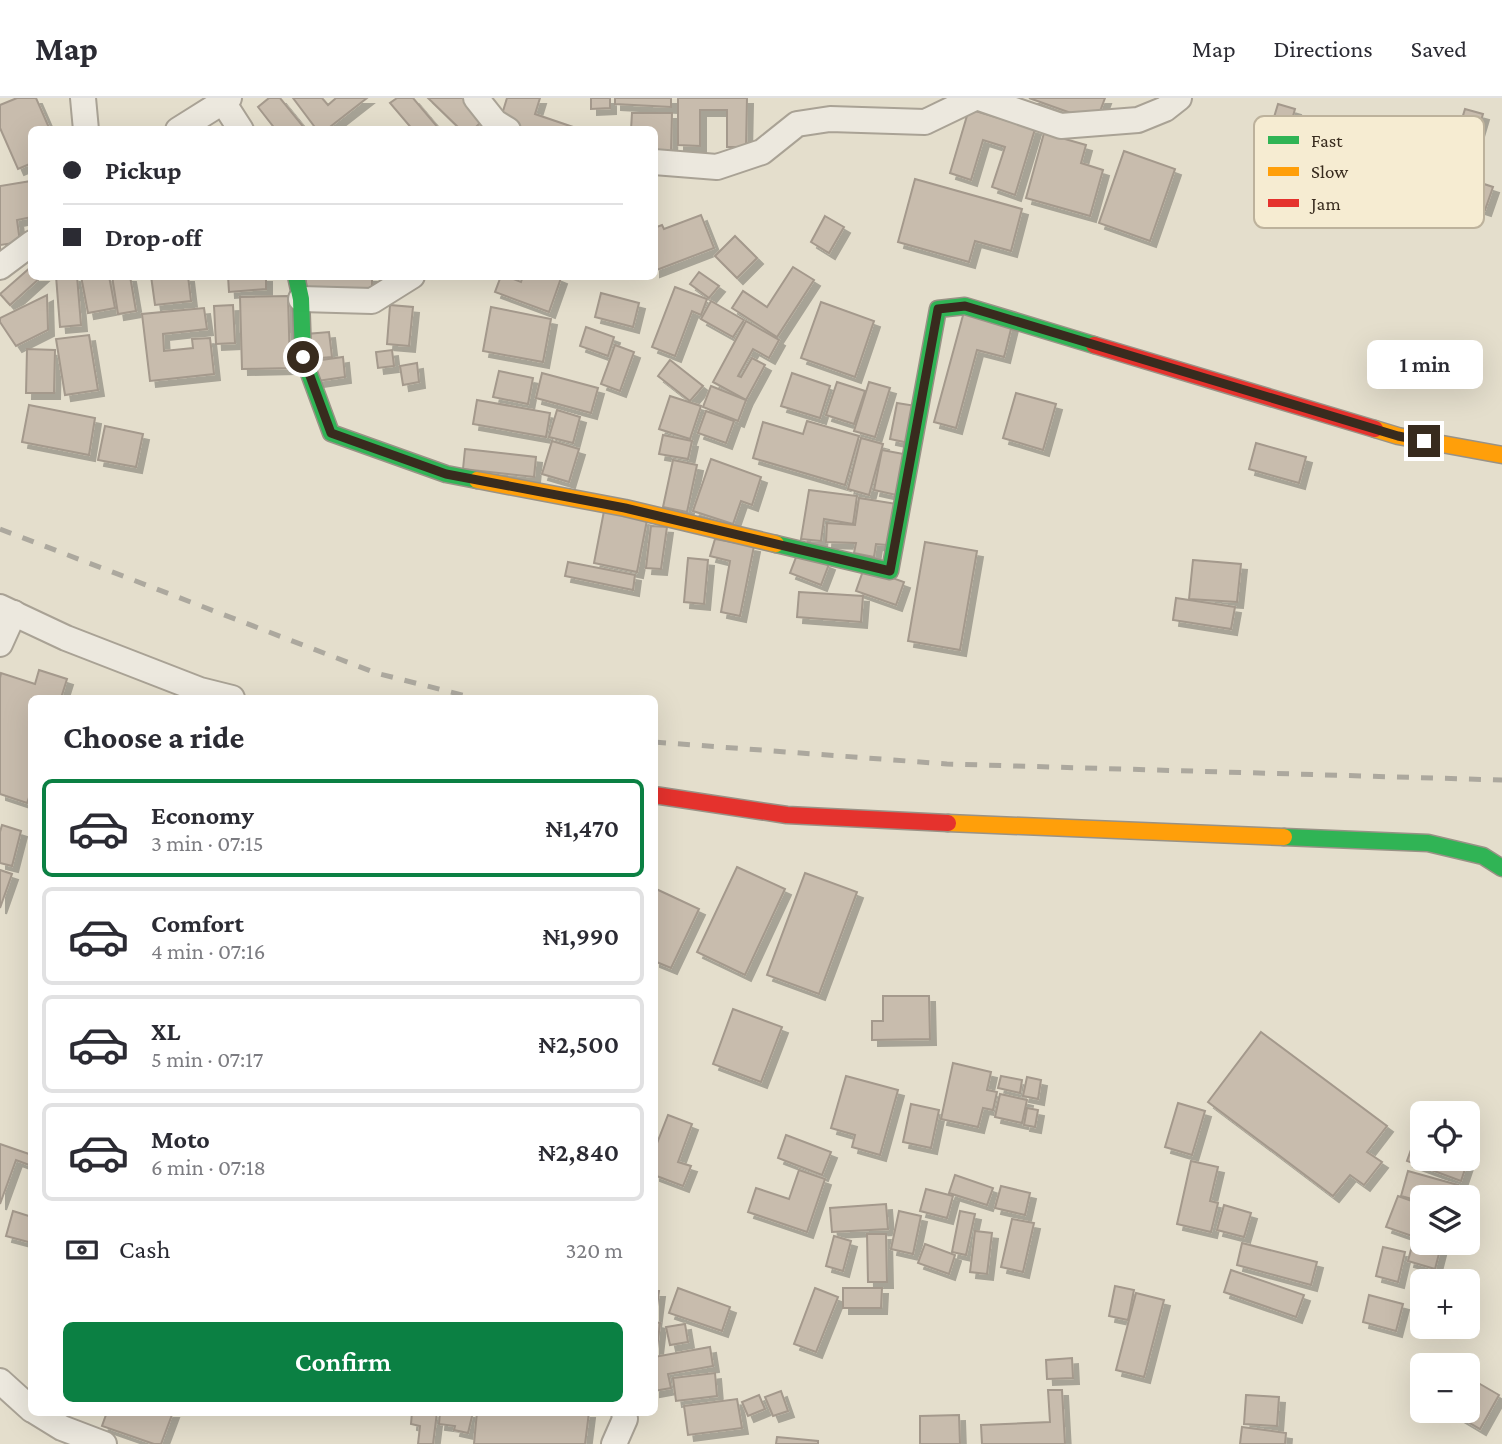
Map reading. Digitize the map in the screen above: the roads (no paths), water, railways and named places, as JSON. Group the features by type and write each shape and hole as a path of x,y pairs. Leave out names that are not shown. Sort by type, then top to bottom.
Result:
{"street":[{"path":"83,98 86,126"},
{"path":"476,98 495,122 502,126"},
{"path":"658,162 718,167 762,152 797,124 830,119 925,122 977,98 1061,126 1138,120 1165,109 1180,98"},
{"path":"184,126 226,100 240,126"},
{"path":"0,267 28,246"},
{"path":"406,280 372,301 299,288 303,357 331,433 446,474 625,508 890,571 938,309 965,306 1398,436 1502,455"},
{"path":"0,643 7,610 66,638 200,690 220,695"},
{"path":"658,796 787,815 1004,827 1428,843 1483,856 1502,868"},
{"path":"0,1381 28,1406"},
{"path":"42,1416 62,1428 104,1444"},
{"path":"614,1444 625,1416"}],"railway":[{"path":"0,529 376,673 462,695"},
{"path":"658,742 947,764 1502,780"}]}
